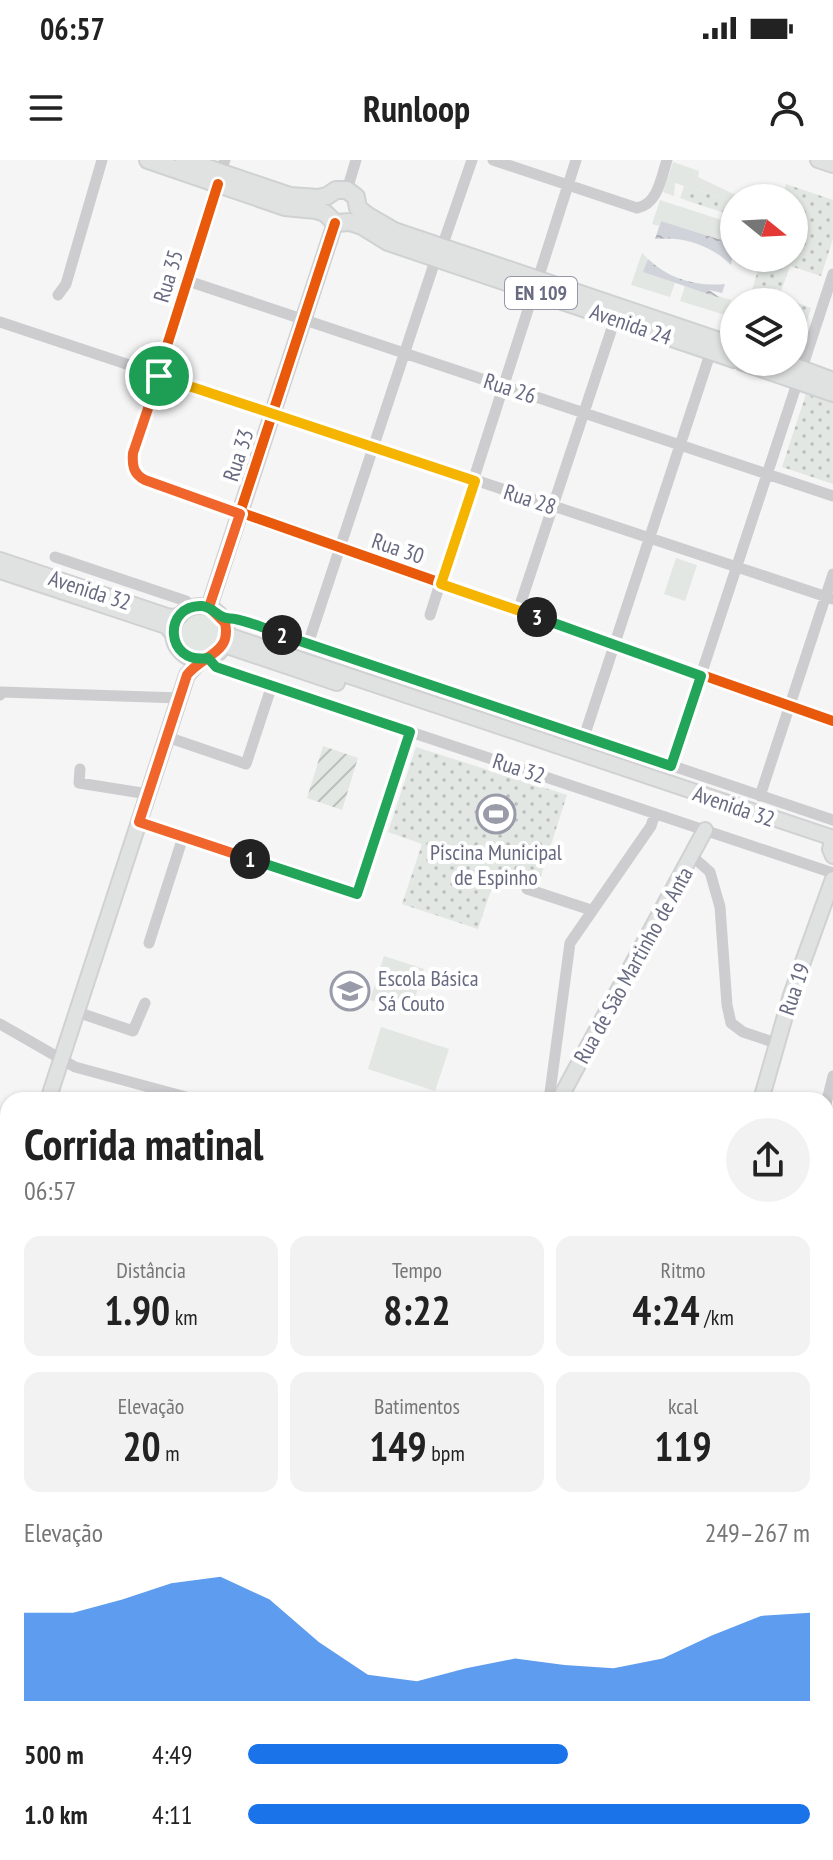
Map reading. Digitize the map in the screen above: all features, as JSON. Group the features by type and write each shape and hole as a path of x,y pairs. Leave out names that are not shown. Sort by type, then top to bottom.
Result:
{"main road":[{"path":"148,160 221,172"},
{"path":"184,160 290,196 318,198 339,212"},
{"path":"818,160 833,165"},
{"name":"Avenida 24","path":"339,212 356,197 347,190"},
{"name":"Avenida 24","path":"339,212 378,224 439,252 720,342"},
{"name":"Rua 33","path":"209,607 339,212"},
{"name":"Avenida 24","path":"536,285 615,319 720,354"},
{"path":"803,376 833,393"},
{"path":"808,376 833,381"},
{"name":"Avenida 32","path":"0,560 170,617 180,616"},
{"name":"Avenida 32","path":"0,571 166,626 173,634"},
{"path":"51,1092 187,675 182,652 173,634 180,616 193,607 209,607 222,617 225,640 187,675"},
{"name":"Avenida 32","path":"225,640 832,846"},
{"path":"182,652 205,659"},
{"name":"Rua de São Martinho de Anta","path":"564,1092 705,830"},
{"name":"Rua 19","path":"763,1092 791,995 833,876"}],"street":[{"path":"58,295 69,275 102,160"},
{"path":"347,190 356,160"},
{"path":"308,644 403,353 472,160"},
{"path":"493,160 637,208 646,206 656,193 667,160"},
{"path":"430,615 576,160"},
{"name":"Rua 35","path":"135,472 133,453 221,172"},
{"path":"808,348 833,274"},
{"name":"Rua 26","path":"188,281 833,496"},
{"path":"518,611 615,319"},
{"name":"Rua 28","path":"0,322 829,598"},
{"path":"584,737 711,351"},
{"path":"671,766 798,376"},
{"name":"Rua 30","path":"135,472 145,480 240,514 833,721"},
{"path":"55,557 186,601 193,607"},
{"path":"760,796 829,598 833,574"},
{"path":"222,617 233,618 833,820"},
{"name":"Rua 32","path":"205,659 216,667 705,830 833,876"},
{"path":"167,737 246,764 272,685"},
{"path":"0,695 1,692 180,698"},
{"path":"139,822 357,894 410,732"},
{"path":"80,769 79,783 148,794"},
{"path":"550,1092 569,947 591,910 651,826 655,814"},
{"path":"149,943 183,837"},
{"path":"692,856 705,865 714,881 720,907 729,1019 733,1027 776,1043"},
{"path":"527,889 591,910"},
{"path":"77,1012 133,1031 145,1003"},
{"path":"0,1024 75,1067 167,1092"}],"green space":[{"path":"673,162 699,171 698,177 720,188 720,197 692,188 688,201 680,198 684,186 675,183 674,196 663,192"},
{"path":"692,188 720,197 720,211 688,201"},
{"path":"808,191 833,200 833,239 821,276 808,272"},
{"path":"660,200 720,219 720,240 661,221 659,226 652,224"},
{"path":"642,253 648,259 644,272 675,283 670,297 631,285"},
{"path":"758,272 788,272 782,288 752,288"},
{"path":"685,286 720,297 720,313 680,301"},
{"path":"806,394 833,403 833,484 782,467"},
{"path":"676,558 697,565 685,601 664,594"},
{"path":"200,612 214,618 220,632 214,646 200,652 186,646 180,632 186,618"},
{"path":"323,746 358,758 342,810 307,798"},
{"path":"416,747 567,795 537,888 496,875 478,929 402,904 422,844 388,832"},
{"path":"384,956 424,969 410,1014 370,1000"},
{"path":"381,1027 449,1049 435,1091 368,1069"}],"water":[{"path":"661,221 720,240 720,256 696,243 655,239"},
{"path":"648,259 665,272 684,280 725,284 720,293 709,290 720,298 643,272"}],"cycle path":[{"path":"218,184 133,453 132,463 140,477 833,721"},
{"path":"209,607 335,223"}],"place":[{"name":"Piscina Municipal de Espinho","path":"496,814"},
{"name":"Escola Básica Sá Couto","path":"350,991"}],"route":[{"path":"159,376 133,453 135,472 145,480 240,514 209,607 222,617 227,629 226,640 220,651 202,659 187,675 139,822 357,894 410,732 216,667 208,658 202,659 195,659 187,656 175,641 174,627 185,610 200,606 209,607 216,611 222,617 233,618 671,766 701,676 441,584 475,481 159,376"}]}
